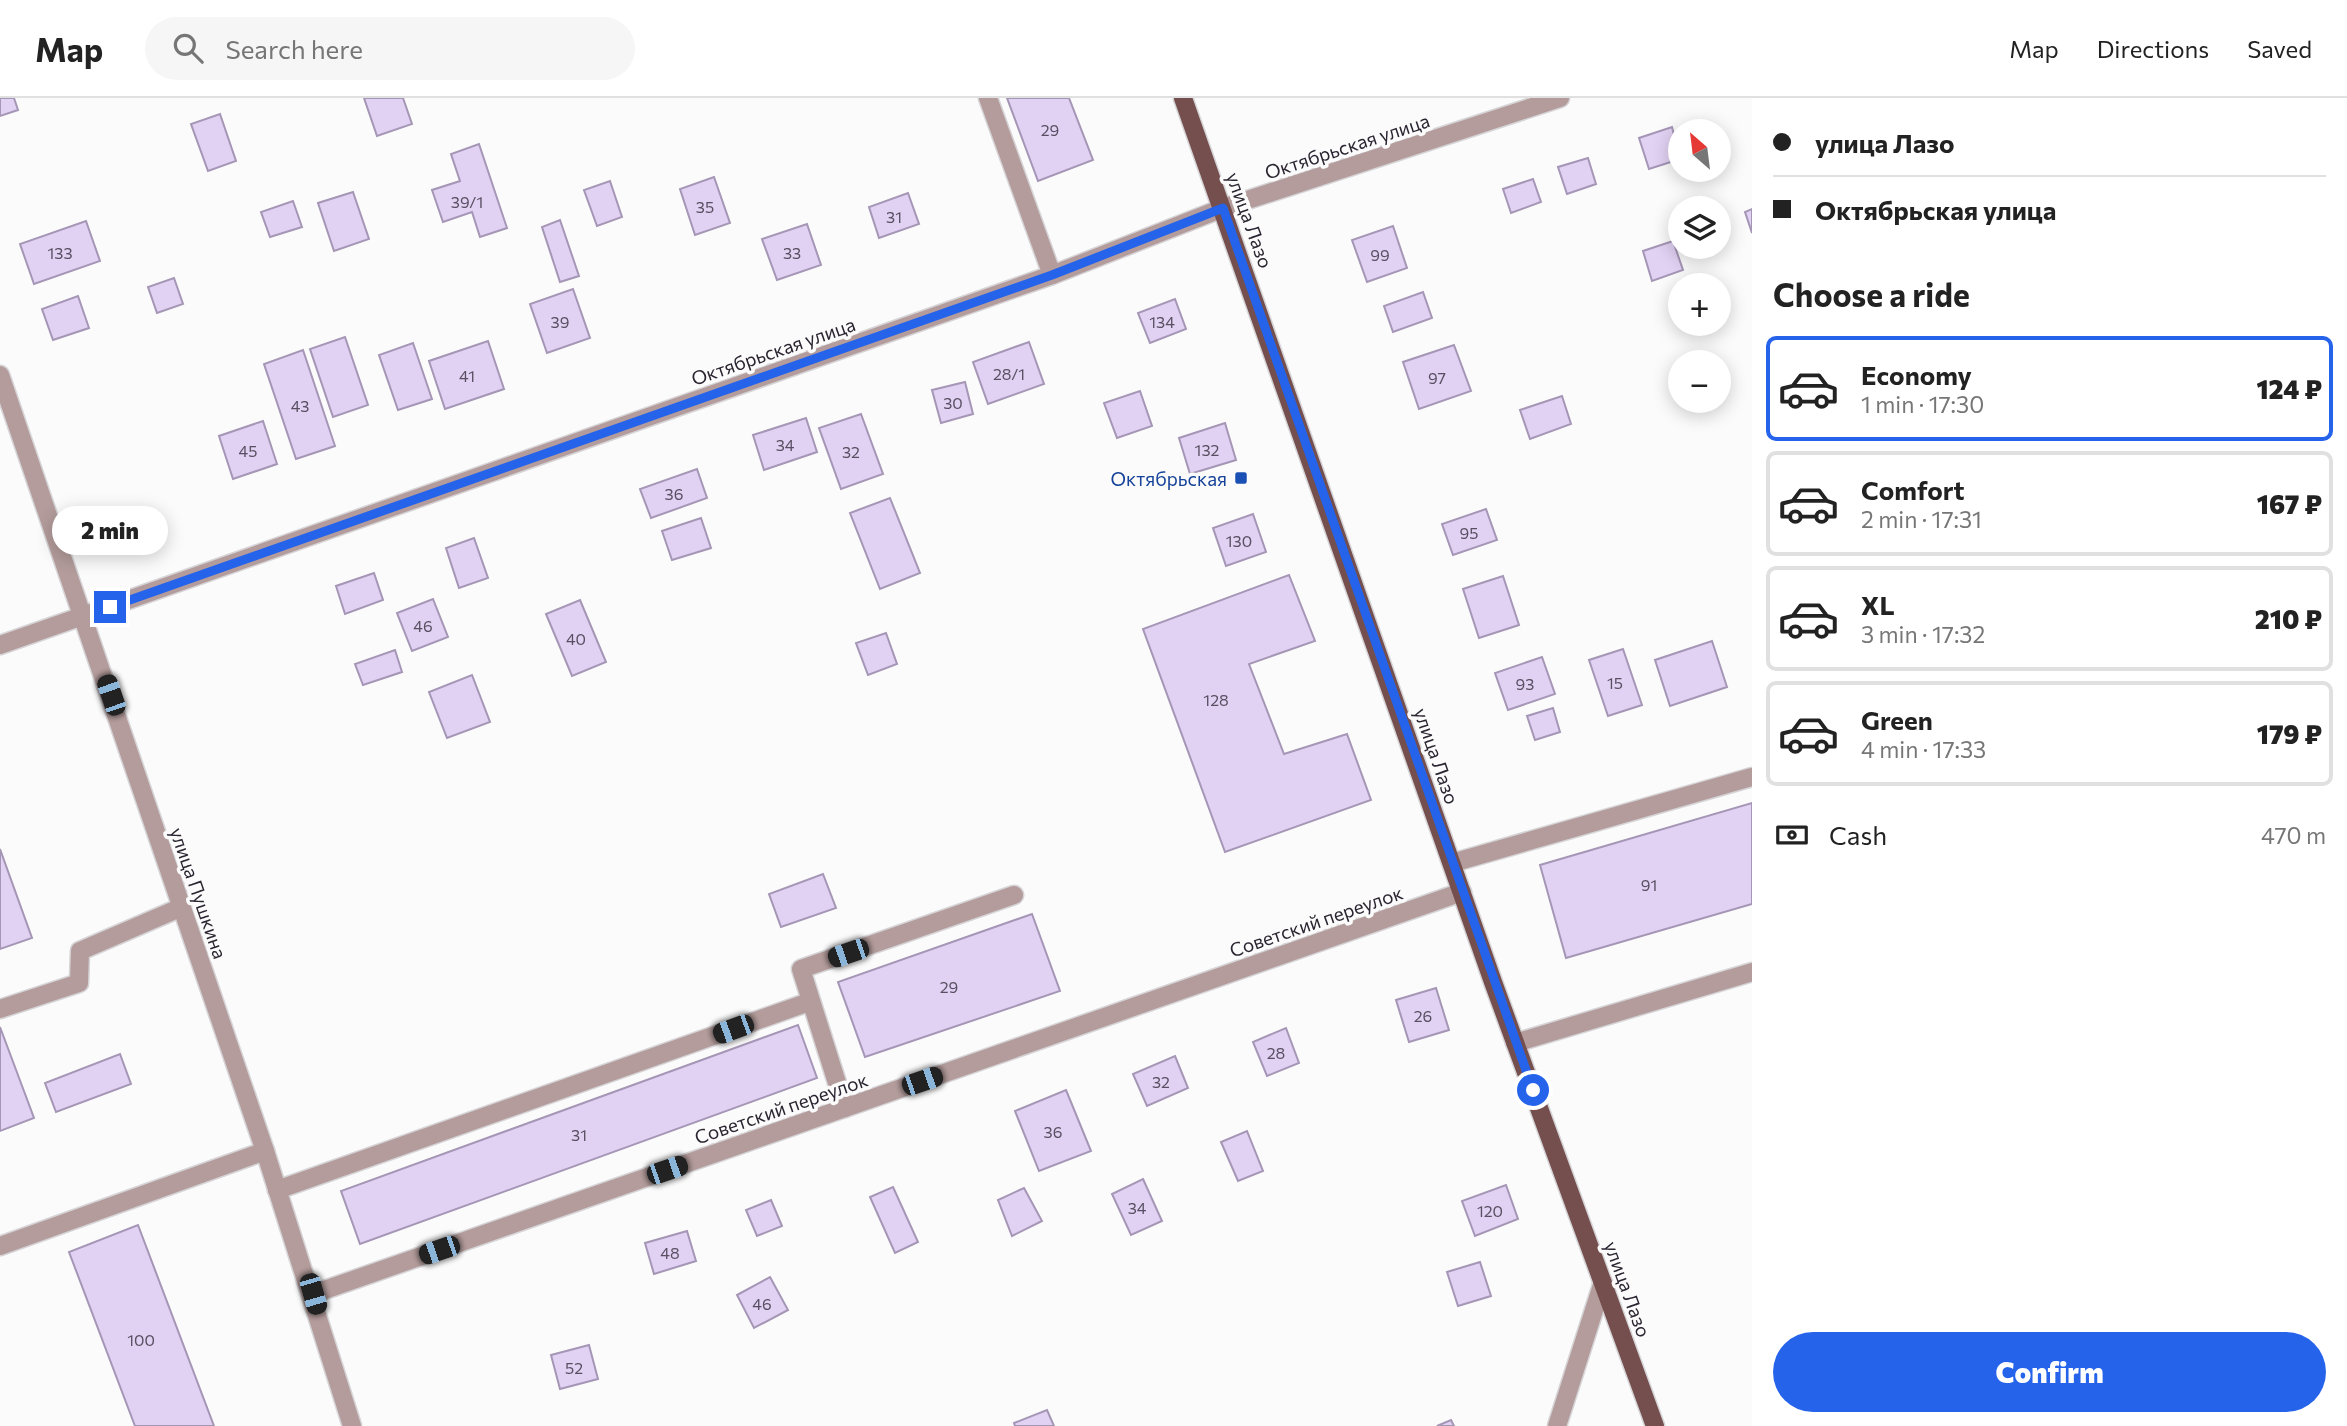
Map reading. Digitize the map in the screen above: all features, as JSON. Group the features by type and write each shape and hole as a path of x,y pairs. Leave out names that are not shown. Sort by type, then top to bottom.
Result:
{"main road":[{"name":"улица Лазо","path":"1183,98 1515,1042 1655,1426"}],"street":[{"path":"988,98 1052,275"},
{"name":"Октябрьская улица","path":"0,645 1052,275 1223,208 1560,98"},
{"name":"улица Пушкина","path":"0,375 313,1294 352,1426"},
{"path":"1452,863 1752,777"},
{"name":"Советский переулок","path":"313,1294 1462,892"},
{"path":"845,1108 809,1002 801,969 1014,895"},
{"path":"0,1009 79,983 80,951 182,907"},
{"path":"1515,1042 1752,972"},
{"path":"277,1190 809,1002"},
{"path":"0,1247 265,1151"},
{"path":"1557,1426 1603,1282"}],"building":[{"path":"0,98 14,98 18,110 0,116"},
{"path":"364,98 403,98 412,124 377,136"},
{"path":"1007,98 1069,98 1093,160 1038,181"},
{"path":"220,114 236,161 208,171 191,124"},
{"path":"1668,128 1668,163 1649,169 1639,138"},
{"path":"479,144 507,228 480,237 472,212 443,222 432,190 460,181 451,154"},
{"path":"1588,158 1596,184 1567,194 1558,167"},
{"path":"714,177 730,223 695,235 680,189"},
{"path":"1533,179 1541,202 1511,213 1503,189"},
{"path":"610,181 622,217 597,226 584,190"},
{"path":"353,192 369,239 334,251 318,203"},
{"path":"908,193 919,224 879,238 869,207"},
{"path":"293,201 302,227 270,237 261,212"},
{"path":"1752,209 1752,233 1745,212"},
{"path":"560,220 579,276 560,282 542,227"},
{"path":"86,221 100,261 34,284 20,244"},
{"path":"807,224 821,265 777,280 762,239"},
{"path":"1393,226 1407,268 1367,282 1352,240"},
{"path":"1668,243 1668,259 1679,259 1683,270 1668,273 1652,281 1643,251"},
{"path":"174,278 183,304 157,313 148,287"},
{"path":"573,289 590,338 547,353 530,304"},
{"path":"1423,292 1432,318 1393,332 1384,306"},
{"path":"78,296 89,328 53,340 42,309"},
{"path":"1175,299 1186,329 1150,343 1138,313"},
{"path":"345,337 368,405 333,417 310,349"},
{"path":"488,341 504,389 445,409 429,361"},
{"path":"1029,342 1044,384 988,404 973,362"},
{"path":"413,343 432,399 398,410 379,355"},
{"path":"1454,345 1471,391 1419,409 1403,362"},
{"path":"303,350 335,446 296,459 264,364"},
{"path":"965,382 973,414 941,423 932,390"},
{"path":"1140,391 1152,426 1117,438 1104,403"},
{"path":"1562,396 1571,424 1530,439 1520,410"},
{"path":"861,414 883,474 841,489 819,428"},
{"path":"806,418 817,452 764,470 753,435"},
{"path":"263,421 277,464 233,479 219,436"},
{"path":"1225,423 1236,460 1190,474 1179,438"},
{"path":"697,469 707,498 651,518 640,489"},
{"path":"890,498 920,573 880,589 850,513"},
{"path":"1486,509 1497,540 1453,555 1442,524"},
{"path":"1253,514 1266,552 1226,566 1213,528"},
{"path":"701,518 711,548 672,560 662,531"},
{"path":"474,538 488,578 459,588 446,548"},
{"path":"374,573 383,600 345,614 336,586"},
{"path":"1289,575 1315,641 1249,664 1284,754 1347,734 1371,800 1225,852 1143,629"},
{"path":"1503,576 1519,625 1479,638 1463,589"},
{"path":"433,599 448,637 412,651 397,613"},
{"path":"580,600 606,662 572,676 546,614"},
{"path":"886,633 897,664 868,675 856,643"},
{"path":"1712,641 1727,687 1670,706 1655,660"},
{"path":"1623,649 1642,705 1608,716 1589,660"},
{"path":"395,650 402,672 363,685 355,664"},
{"path":"1542,657 1555,694 1508,710 1495,673"},
{"path":"472,675 490,722 447,738 429,692"},
{"path":"1553,708 1560,732 1535,740 1527,716"},
{"path":"1752,803 1752,904 1566,958 1540,865"},
{"path":"0,849 32,938 0,949"},
{"path":"823,874 836,908 781,927 769,894"},
{"path":"1032,914 1060,991 865,1057 838,982"},
{"path":"1436,988 1449,1030 1409,1042 1396,1000"},
{"path":"798,1025 817,1078 360,1244 341,1191"},
{"path":"0,1027 34,1118 0,1131"},
{"path":"1286,1028 1299,1063 1267,1076 1253,1042"},
{"path":"120,1054 131,1084 56,1112 45,1083"},
{"path":"1175,1056 1188,1088 1147,1106 1133,1074"},
{"path":"1066,1090 1091,1151 1039,1171 1015,1111"},
{"path":"1247,1131 1263,1171 1238,1181 1221,1142"},
{"path":"1143,1179 1162,1221 1131,1235 1112,1194"},
{"path":"1506,1185 1518,1219 1475,1236 1462,1201"},
{"path":"893,1187 918,1242 895,1253 870,1197"},
{"path":"1024,1188 1042,1221 1012,1236 998,1200"},
{"path":"771,1200 782,1226 757,1236 746,1210"},
{"path":"138,1225 214,1426 135,1426 69,1252"},
{"path":"687,1231 696,1261 654,1274 645,1243"},
{"path":"1480,1262 1491,1296 1458,1306 1447,1272"},
{"path":"770,1277 788,1310 754,1328 737,1295"},
{"path":"589,1345 598,1379 560,1389 551,1355"},
{"path":"1047,1410 1054,1426 1015,1426 1014,1423"},
{"path":"1451,1420 1454,1426 1437,1426"}],"place":[{"name":"Октябрьская","path":"1241,478"}],"route":[{"path":"110,607 1052,275 1223,208 1533,1090"}]}
